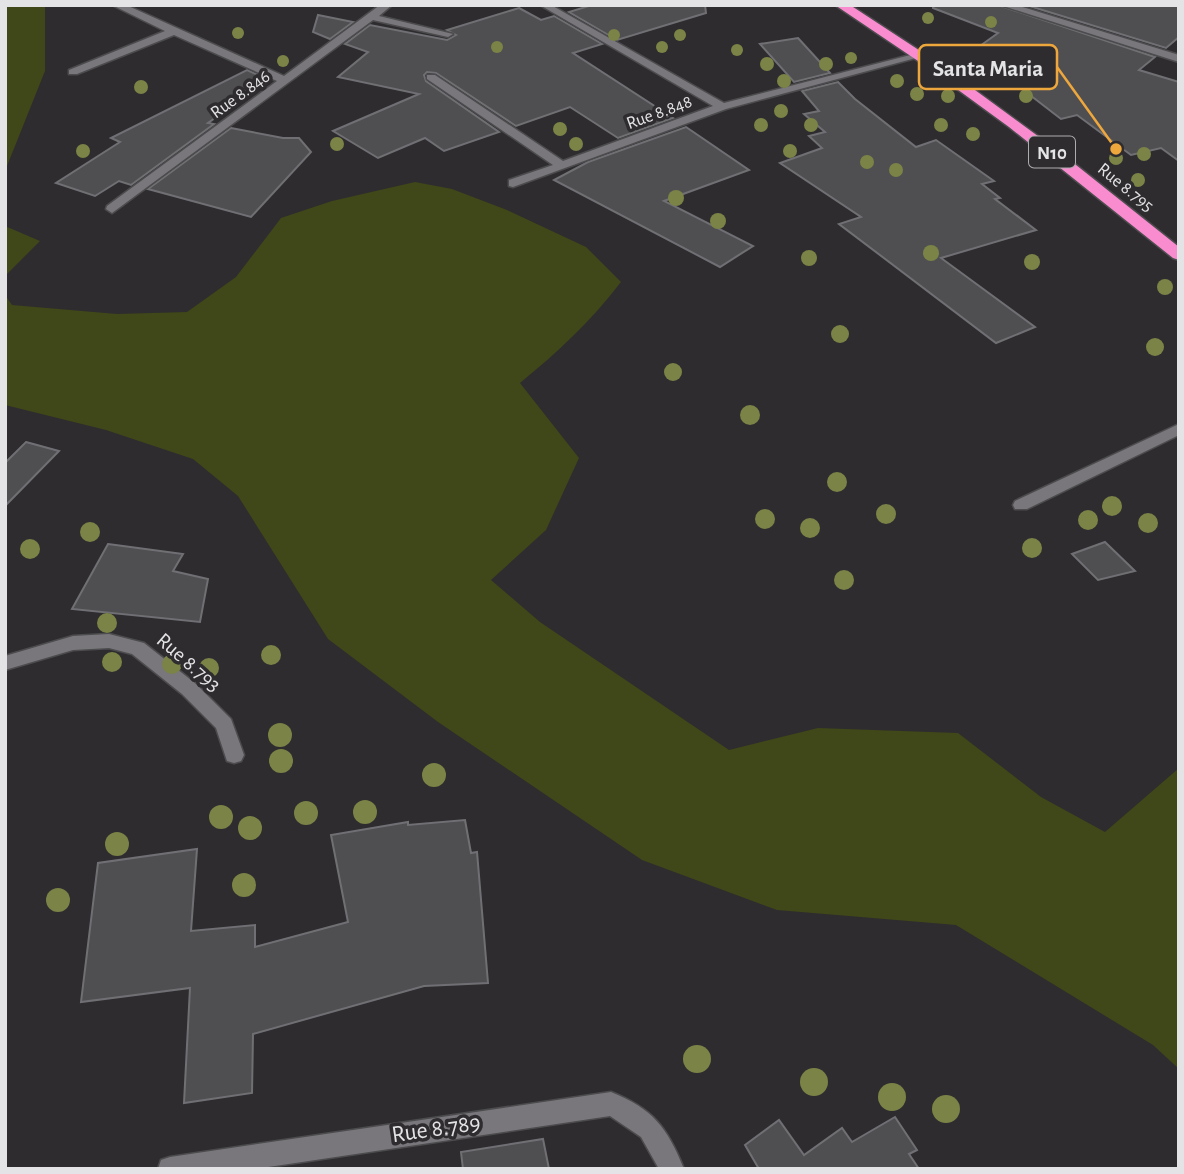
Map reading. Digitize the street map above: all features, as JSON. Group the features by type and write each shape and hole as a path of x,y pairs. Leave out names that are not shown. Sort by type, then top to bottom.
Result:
{"highway":[{"name":"Rue 8.795","path":"841,5 922,55 1071,166 1179,255"}],"street":[{"path":"117,5 286,81"},
{"name":"Rue 8.846","path":"112,209 387,5"},
{"path":"1005,5 1179,59"},
{"path":"545,6 722,107"},
{"path":"371,17 448,34"},
{"path":"73,72 174,31"},
{"name":"Rue 8.848","path":"513,183 722,107 922,55"},
{"path":"431,77 562,166"},
{"path":"1021,505 1179,429"},
{"name":"Rue 8.793","path":"5,663 73,643 109,641 138,648 189,689 224,724 234,755"},
{"name":"Rue 8.789","path":"170,1169 309,1146 611,1104 634,1114 653,1130 672,1169"}],"green space":[{"path":"5,5 45,5 45,71 5,171"},
{"path":"415,182 452,189 507,210 586,247 621,282 574,335 520,383 579,458 546,530 491,580 540,622 729,750 818,728 958,733 1041,797 1105,832 1179,768 1179,1069 1153,1045 956,925 777,910 642,860 438,722 328,639 238,496 193,459 106,430 5,405 5,295 12,305 117,314 187,312 236,277 281,218 332,201"},
{"path":"5,226 40,241 5,276"}],"building":[{"path":"592,5 705,5 706,13 617,40 569,12"},
{"path":"933,5 998,5 1155,57 1139,70 1179,82 1179,161 1161,148 1131,155 1077,115 1061,119 973,51 998,33 933,8"},
{"path":"1026,5 1179,5 1179,37 1166,48"},
{"path":"519,8 541,20 554,16 602,44 573,53 673,118 618,138 570,107 516,126 436,73 427,72 424,75 426,81 499,132 444,151 425,138 378,158 333,131 419,94 338,77 368,52 345,44 370,25 447,40 456,35 447,30"},
{"path":"318,15 353,22 330,39 313,32"},
{"path":"798,38 830,73 794,82 760,44"},
{"path":"247,70 269,80 208,123 214,124 131,185 119,181 95,196 56,183 120,142 111,138"},
{"path":"838,82 855,99 916,147 936,140 994,181 982,184 1000,198 995,199 1036,230 941,258 1035,327 996,343 839,224 861,217 780,163 822,148 809,136 825,132 804,114 819,111 802,91"},
{"path":"686,127 749,170 664,201 753,246 720,267 554,180 588,162"},
{"path":"231,128 283,138 299,138 311,152 251,217 148,189"},
{"path":"26,442 59,451 5,506 5,463"},
{"path":"1105,542 1135,571 1098,580 1072,554"},
{"path":"108,544 183,554 173,571 208,579 200,622 72,609"},
{"path":"465,820 471,853 477,852 488,983 424,986 253,1034 252,1093 184,1103 190,988 81,1002 98,863 197,849 191,931 255,925 255,947 348,922 331,835 408,822 408,825"},
{"path":"895,1117 917,1150 909,1154 919,1169 759,1169 745,1145 779,1120 804,1155 842,1128 852,1142"},
{"path":"543,1139 549,1169 463,1169 461,1152"}],"place":[{"name":"Santa Maria","path":"1116,149"}]}
